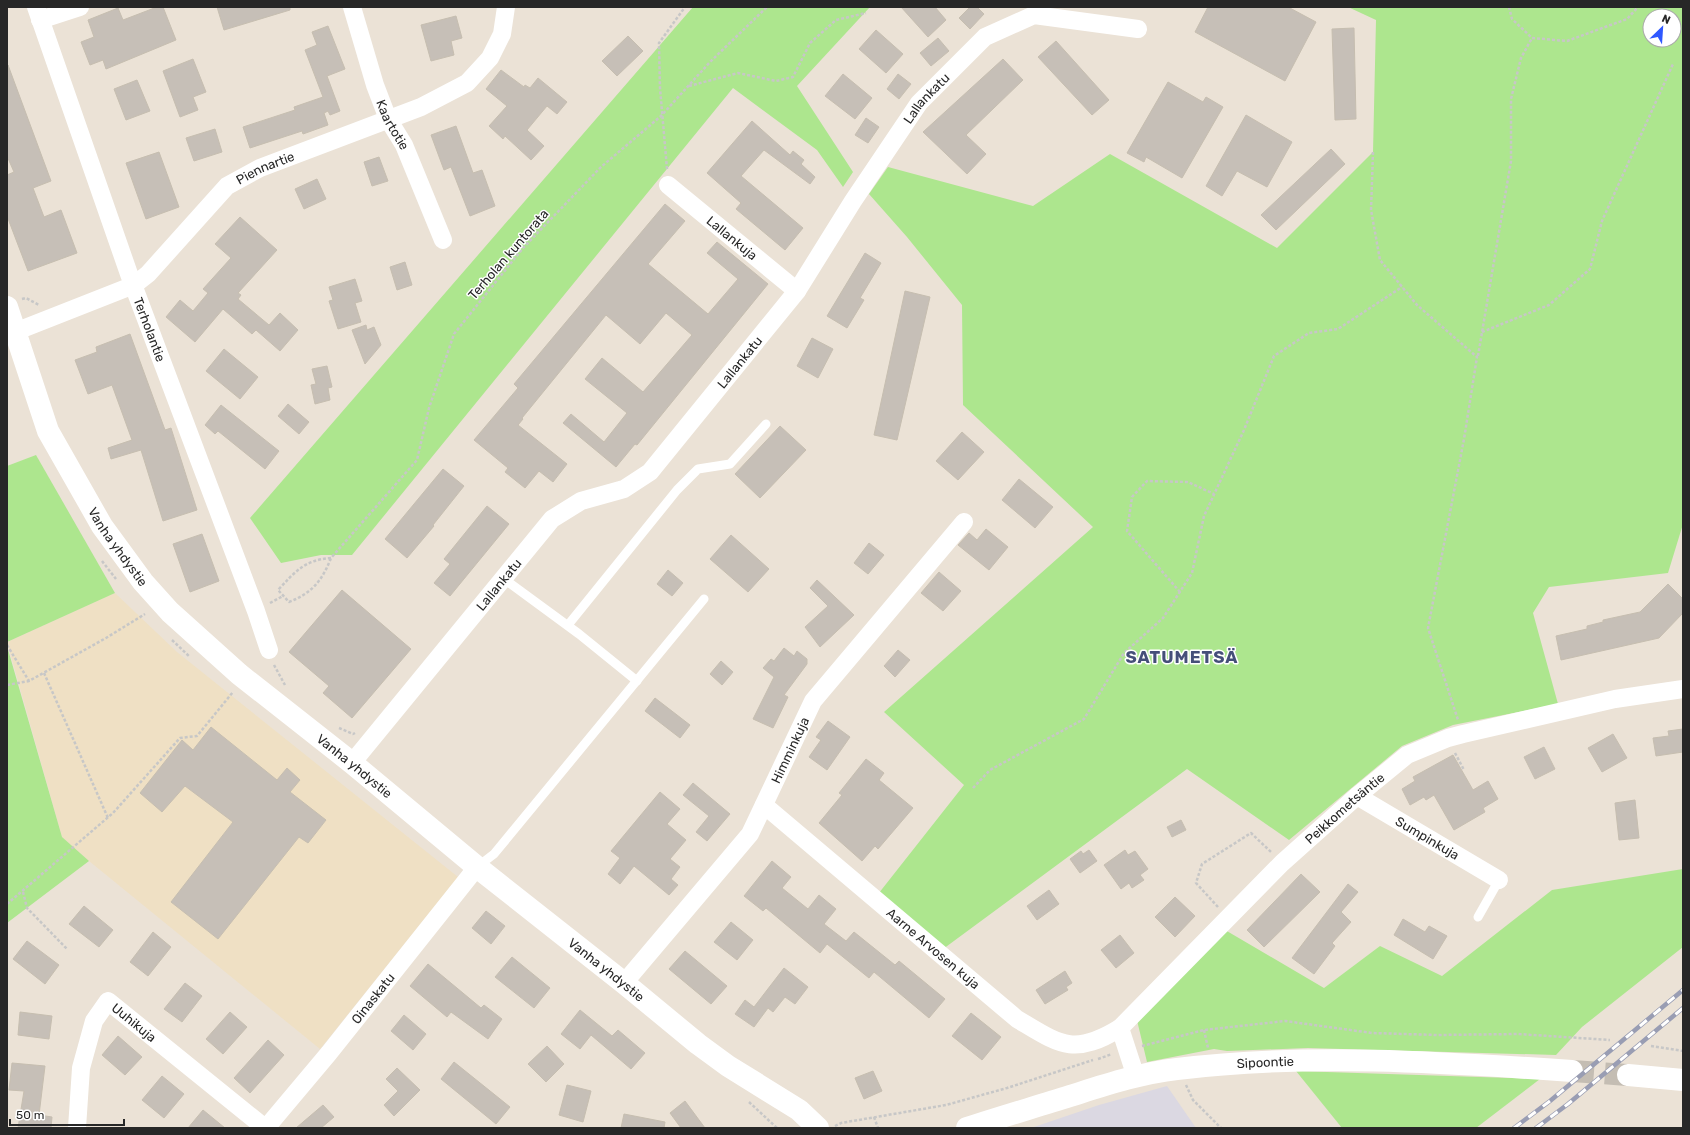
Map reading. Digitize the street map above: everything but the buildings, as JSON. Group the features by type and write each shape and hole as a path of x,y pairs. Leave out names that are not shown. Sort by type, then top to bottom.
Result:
{"street":[{"path":"38,13 80,7"},
{"name":"Kaartotie","path":"352,7 375,85 388,119 404,145 443,240"},
{"name":"Piennartie","path":"10,334 134,285 148,274 227,186 260,168 421,107 467,83 490,58 502,34 506,7"},
{"name":"Terholantie","path":"38,13 134,285 269,650"},
{"name":"Lallankatu","path":"352,763 552,519 581,501 624,489 650,472 797,291 853,201 919,103 985,37 1034,15 1138,29"},
{"name":"Lallankuja","path":"668,185 797,291"},
{"name":"Vanha yhdystie","path":"7,307 10,334 48,431 102,526 143,582 170,612 245,679 352,763 477,867 624,983 698,1044 728,1066 799,1110 818,1128"},
{"name":"Himminkuja","path":"624,983 750,834 813,701 964,522"},
{"name":"Peikkometsäntie","path":"1120,1028 1282,863 1357,796 1407,755 1448,738 1463,734 1615,699 1683,689"},
{"name":"Sumpinkuja","path":"1357,796 1499,880"},
{"name":"Aarne Arvosen kuja","path":"764,805 1017,1019 1054,1041 1078,1046 1101,1040 1120,1028"},
{"name":"Oinaskatu","path":"266,1128 329,1053 477,867"},
{"name":"Uuhikuja","path":"77,1128 81,1068 94,1021 108,1001 266,1128"},
{"path":"1120,1028 1136,1077"},
{"name":"Sipoontie","path":"967,1128 1136,1077 1177,1069 1311,1059 1489,1065 1572,1071"},
{"path":"1628,1074 1683,1080"}],"lane":[{"path":"568,625 677,490 698,469 730,464 766,424"},
{"path":"504,578 568,625 637,681"},
{"path":"477,867 494,854 704,599"},
{"path":"1478,917 1499,880"}],"path":[{"path":"668,185 662,114 659,44 685,7"},
{"name":"Terholan kuntorata","path":"331,558 321,559 300,566 278,590 289,602 303,597 324,576 331,558 416,460 429,408 454,334 523,248 601,167 662,114 710,62 767,7"},
{"path":"1509,7 1512,19 1532,38 1567,41 1627,19 1638,7"},
{"path":"688,86 738,73 776,80 793,76 810,43 836,20 866,13"},
{"path":"1463,734 1428,628 1478,357 1511,161 1511,99 1521,58 1532,38"},
{"path":"1482,332 1549,306 1590,268 1602,221 1673,64"},
{"path":"1372,152 1371,210 1380,260 1417,305 1478,357"},
{"path":"973,788 990,770 1084,719 1124,653 1163,618 1192,573 1204,516 1244,430 1274,356 1309,333 1338,329 1402,287"},
{"path":"1180,592 1126,531 1132,498 1147,481 1188,482 1214,494"},
{"path":"7,685 29,681 106,638 145,614"},
{"path":"7,644 29,681"},
{"path":"269,650 283,684 289,688"},
{"path":"44,673 108,818"},
{"path":"7,904 23,892 108,818 180,738 197,736 245,679"},
{"path":"337,727 352,734 358,732"},
{"path":"1229,918 1196,883 1202,864 1251,833 1282,863"},
{"path":"23,892 27,908 67,949"},
{"path":"831,1128 841,1123 946,1105 1007,1088 1059,1070 1127,1050 1204,1030 1285,1021 1372,1033 1436,1035 1518,1034 1610,1040"},
{"path":"1204,1030 1208,1051"},
{"path":"1651,1046 1683,1051"},
{"path":"1177,1069 1194,1100 1221,1128"},
{"path":"874,1117 878,1128"}],"shaded area":[{"path":"115,593 177,652 458,877 320,1049 89,861 62,837 7,642"},
{"path":"1167,1086 1196,1128 1031,1128 1099,1105"}],"green space":[{"path":"693,7 870,7 797,86 853,172 843,187 817,150 733,88 352,555 321,555 281,563 250,518"},
{"path":"1348,7 1683,7 1683,524 1668,573 1549,587 1533,613 1558,704 1453,725 1402,746 1289,840 1187,769 939,952 875,898 964,785 884,712 1093,527 963,405 962,305 907,237 869,194 888,167 1033,206 1110,154 1277,248 1373,152 1376,20"},
{"path":"36,455 115,593 7,642 7,466"},
{"path":"7,646 62,837 89,861 7,923"},
{"path":"1683,869 1683,947 1582,1027 1556,1055 1308,1048 1227,1051 1214,1049 1147,1062 1135,1012 1220,927 1324,988 1380,946 1442,976 1552,890"},
{"path":"1296,1071 1540,1079 1476,1128 1342,1128"}],"tunnel":[{"path":"1572,1071 1628,1075"}],"railway":[{"path":"1514,1128 1550,1101 1683,990"},
{"path":"1536,1128 1568,1104 1683,1008"}],"district":[{"name":"SATUMETSÄ","path":"1182,657"}]}
